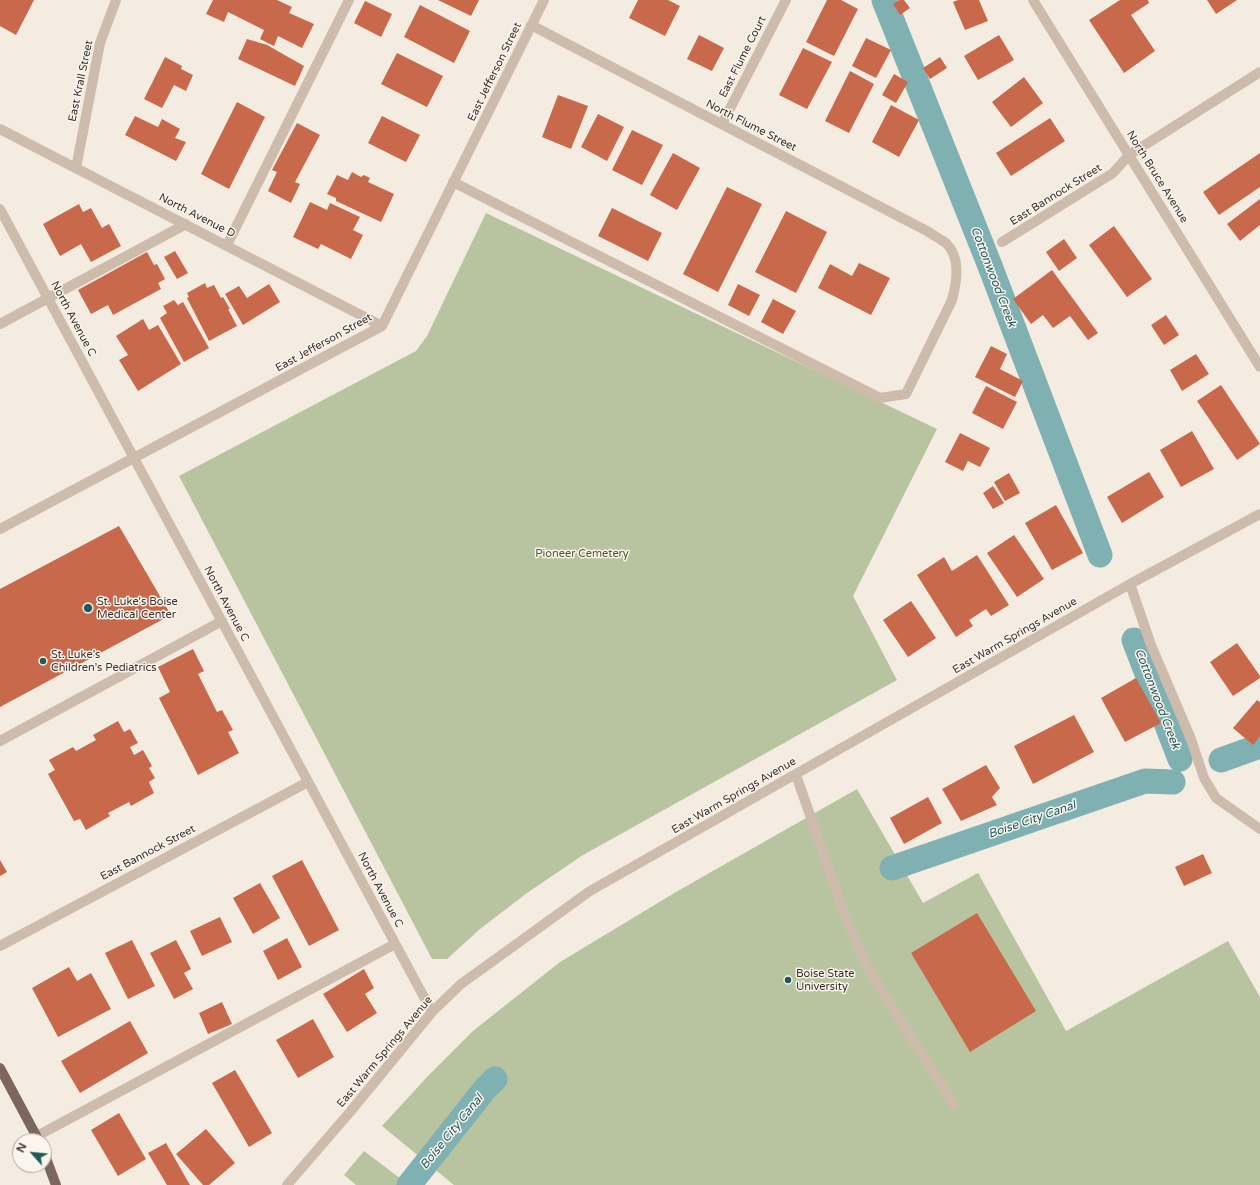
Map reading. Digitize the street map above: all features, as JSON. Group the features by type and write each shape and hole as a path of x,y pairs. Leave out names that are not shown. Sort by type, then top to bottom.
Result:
{"main road":[{"path":"0,1068 35,1133"},
{"path":"52,1173 56,1185"}],"street":[{"name":"East Krall Street","path":"76,168 100,43 116,0"},
{"path":"226,245 349,0"},
{"name":"East Jefferson Street","path":"0,529 382,326 544,0"},
{"name":"East Flume Court","path":"722,124 786,0"},
{"name":"North Bruce Avenue","path":"1036,1 1260,367"},
{"name":"North Flume Street","path":"453,182 880,398 906,394 952,300 955,289 957,269 954,254 945,243 927,231 531,25"},
{"name":"East Bannock Street","path":"1002,242 1113,173 1129,155 1260,72"},
{"name":"North Avenue D","path":"0,129 382,326"},
{"name":"North Avenue C","path":"0,209 432,1012"},
{"path":"0,324 186,224"},
{"name":"East Warm Springs Avenue","path":"287,1185 350,1112 432,1012 464,980 590,891 1130,584 1260,514"},
{"path":"1130,584 1151,645 1191,738 1204,778 1216,798 1260,829"},
{"path":"0,741 222,621"},
{"path":"796,775 846,918 867,967 954,1105"},
{"name":"East Bannock Street","path":"0,946 308,782"},
{"path":"47,1133 396,944"}],"green space":[{"name":"Pioneer Cemetery","path":"486,213 937,429 853,596 897,680 583,855 527,893 480,929 447,959 432,959 179,476 416,351 427,336"},
{"name":"Boise State University","path":"857,789 923,903 978,873 1066,1031 1228,941 1260,997 1260,1185 454,1185 382,1126 427,1077 473,1031 560,962 676,892"},
{"path":"364,1151 409,1185 356,1185 344,1175"}],"building":[{"path":"0,0 34,0 16,35 0,26"},
{"path":"213,0 277,0 292,7 289,13 314,24 302,48 278,36 274,46 260,39 264,30 228,12 224,22 206,14"},
{"path":"438,0 479,0 471,16"},
{"path":"638,0 668,0 680,6 665,36 629,18"},
{"path":"827,0 841,0 858,9 834,56 806,42"},
{"path":"899,0 904,0 910,8 900,15 893,4"},
{"path":"958,0 979,0 988,21 965,30 953,2"},
{"path":"1120,0 1148,0 1149,3 1131,15 1155,51 1124,73 1089,20"},
{"path":"1207,0 1237,0 1216,14"},
{"path":"365,1 392,14 381,37 354,23"},
{"path":"420,5 470,31 454,63 404,37"},
{"path":"699,35 724,48 712,71 687,59"},
{"path":"999,35 1014,60 978,80 964,56"},
{"path":"866,38 891,50 876,78 852,66"},
{"path":"247,39 267,45 304,66 295,86 238,59"},
{"path":"803,48 832,62 807,109 779,95"},
{"path":"397,53 443,76 427,107 381,84"},
{"path":"165,57 182,66 181,69 193,75 186,91 174,85 162,108 144,99"},
{"path":"940,57 947,68 930,79 923,68"},
{"path":"850,71 874,84 849,133 825,121"},
{"path":"894,74 908,82 896,103 882,95"},
{"path":"1024,77 1043,103 1011,127 992,102"},
{"path":"558,95 588,106 571,149 542,137"},
{"path":"237,102 265,117 229,189 201,174"},
{"path":"891,105 919,120 899,157 872,142"},
{"path":"598,114 624,127 607,161 581,147"},
{"path":"135,116 158,127 162,119 180,129 175,138 186,142 176,161 125,135"},
{"path":"382,116 420,135 406,162 368,143"},
{"path":"1050,118 1065,141 1011,176 996,153"},
{"path":"297,123 320,135 295,182 300,184 291,203 268,191 277,172 272,170"},
{"path":"632,130 663,145 642,185 612,170"},
{"path":"673,153 700,168 677,210 650,195"},
{"path":"1260,153 1260,187 1219,215 1203,192"},
{"path":"352,172 361,177 364,175 370,178 368,182 394,194 381,222 336,201 336,198 327,194 337,175 348,180"},
{"path":"727,187 762,204 718,292 683,274"},
{"path":"1260,199 1260,225 1240,241 1227,224"},
{"path":"310,202 327,210 330,203 360,217 353,230 363,235 351,259 321,244 318,249 293,237"},
{"path":"79,204 83,212 91,208 102,228 109,224 121,246 91,262 81,244 60,256 43,224"},
{"path":"612,208 662,233 648,261 598,236"},
{"path":"786,211 827,232 796,293 755,272"},
{"path":"1114,226 1152,279 1127,297 1089,245"},
{"path":"1064,239 1077,258 1059,271 1046,252"},
{"path":"175,251 188,273 177,279 164,257"},
{"path":"147,252 154,265 157,264 165,279 158,283 161,289 113,315 108,305 91,314 78,290"},
{"path":"859,263 890,278 871,315 818,288 830,264 852,276"},
{"path":"1052,270 1098,333 1088,340 1070,316 1053,328 1043,315 1031,324 1013,299"},
{"path":"205,283 207,288 214,285 221,298 223,297 237,326 209,341 187,298 189,297 187,293"},
{"path":"269,284 280,302 243,325 225,294 239,286 247,298"},
{"path":"738,284 760,295 749,316 728,305"},
{"path":"773,299 796,311 783,334 761,322"},
{"path":"174,300 178,305 183,302 209,348 184,362 160,318 167,313 163,306"},
{"path":"1166,315 1179,335 1164,345 1151,325"},
{"path":"143,319 149,330 158,325 181,364 138,391 119,360 128,355 116,336"},
{"path":"991,346 1007,354 1000,369 1023,381 1015,397 975,377"},
{"path":"1196,354 1209,374 1182,391 1170,370"},
{"path":"1221,385 1260,444 1237,460 1197,401"},
{"path":"986,386 1017,402 1003,429 972,413"},
{"path":"1192,431 1214,469 1181,487 1160,450"},
{"path":"960,433 990,448 980,467 968,461 963,471 945,462"},
{"path":"1149,472 1164,497 1122,523 1107,497"},
{"path":"1009,473 1020,493 1005,501 994,482"},
{"path":"993,486 1004,503 993,509 983,493"},
{"path":"1056,505 1083,553 1052,570 1025,523"},
{"name":"St. Luke's Boise Medical Center","path":"119,526 171,615 0,707 0,589"},
{"path":"1014,535 1044,579 1017,597 987,553"},
{"path":"977,555 1009,605 991,616 986,609 969,620 973,626 956,637 917,575 944,557 952,571"},
{"path":"911,601 936,638 908,657 883,620"},
{"path":"1237,643 1260,678 1233,696 1210,662"},
{"path":"193,649 204,671 198,674 217,712 222,710 233,730 228,732 239,753 198,775 159,698 170,692 158,667"},
{"path":"1136,678 1161,723 1125,742 1101,698"},
{"path":"1257,700 1260,702 1260,736 1253,745 1233,728"},
{"path":"1074,715 1094,752 1033,784 1014,746"},
{"path":"118,721 124,732 130,729 138,743 130,747 134,755 143,750 152,766 149,768 155,778 149,782 154,793 131,806 129,802 108,813 110,816 86,830 80,819 74,821 48,774 55,770 49,760 73,747 76,751 96,740 93,735"},
{"path":"986,765 1000,788 992,797 997,805 961,821 942,789"},
{"path":"928,797 942,823 904,844 890,818"},
{"path":"1203,854 1212,873 1184,886 1175,867"},
{"path":"0,860 7,872 0,876"},
{"path":"302,860 339,930 309,946 272,876"},
{"path":"260,883 280,918 253,934 233,898"},
{"path":"977,913 1036,1011 970,1052 911,953"},
{"path":"220,917 232,942 202,956 190,931"},
{"path":"287,938 302,967 278,980 263,951"},
{"path":"132,940 155,986 128,999 105,953"},
{"path":"176,940 191,969 184,973 193,989 174,999 150,953"},
{"path":"69,967 77,981 91,973 111,1009 58,1037 32,988"},
{"path":"364,969 374,988 365,994 377,1013 347,1032 323,994"},
{"path":"222,1002 232,1024 208,1034 199,1013"},
{"path":"313,1019 334,1057 298,1078 276,1040"},
{"path":"130,1021 148,1053 80,1093 61,1061"},
{"path":"235,1070 272,1133 249,1147 212,1083"},
{"path":"119,1113 146,1159 118,1176 91,1130"},
{"path":"206,1129 235,1163 209,1185 203,1185 176,1154"},
{"path":"166,1143 190,1185 167,1185 148,1153"}],"waterway":[{"name":"Cottonwood Creek","path":"884,0 990,266 1100,555"},
{"name":"Cottonwood Creek","path":"1134,640 1180,759"},
{"name":"Boise City Canal","path":"1221,760 1260,746"},
{"name":"Boise City Canal","path":"892,868 1145,781 1173,782"},
{"name":"Boise City Canal","path":"409,1185 485,1089 495,1079"}],"place":[{"name":"St. Luke's Boise Medical Center","path":"88,608"},
{"name":"St. Luke’s Children’s Pediatrics","path":"43,661"},
{"name":"Boise State University","path":"788,980"}]}
